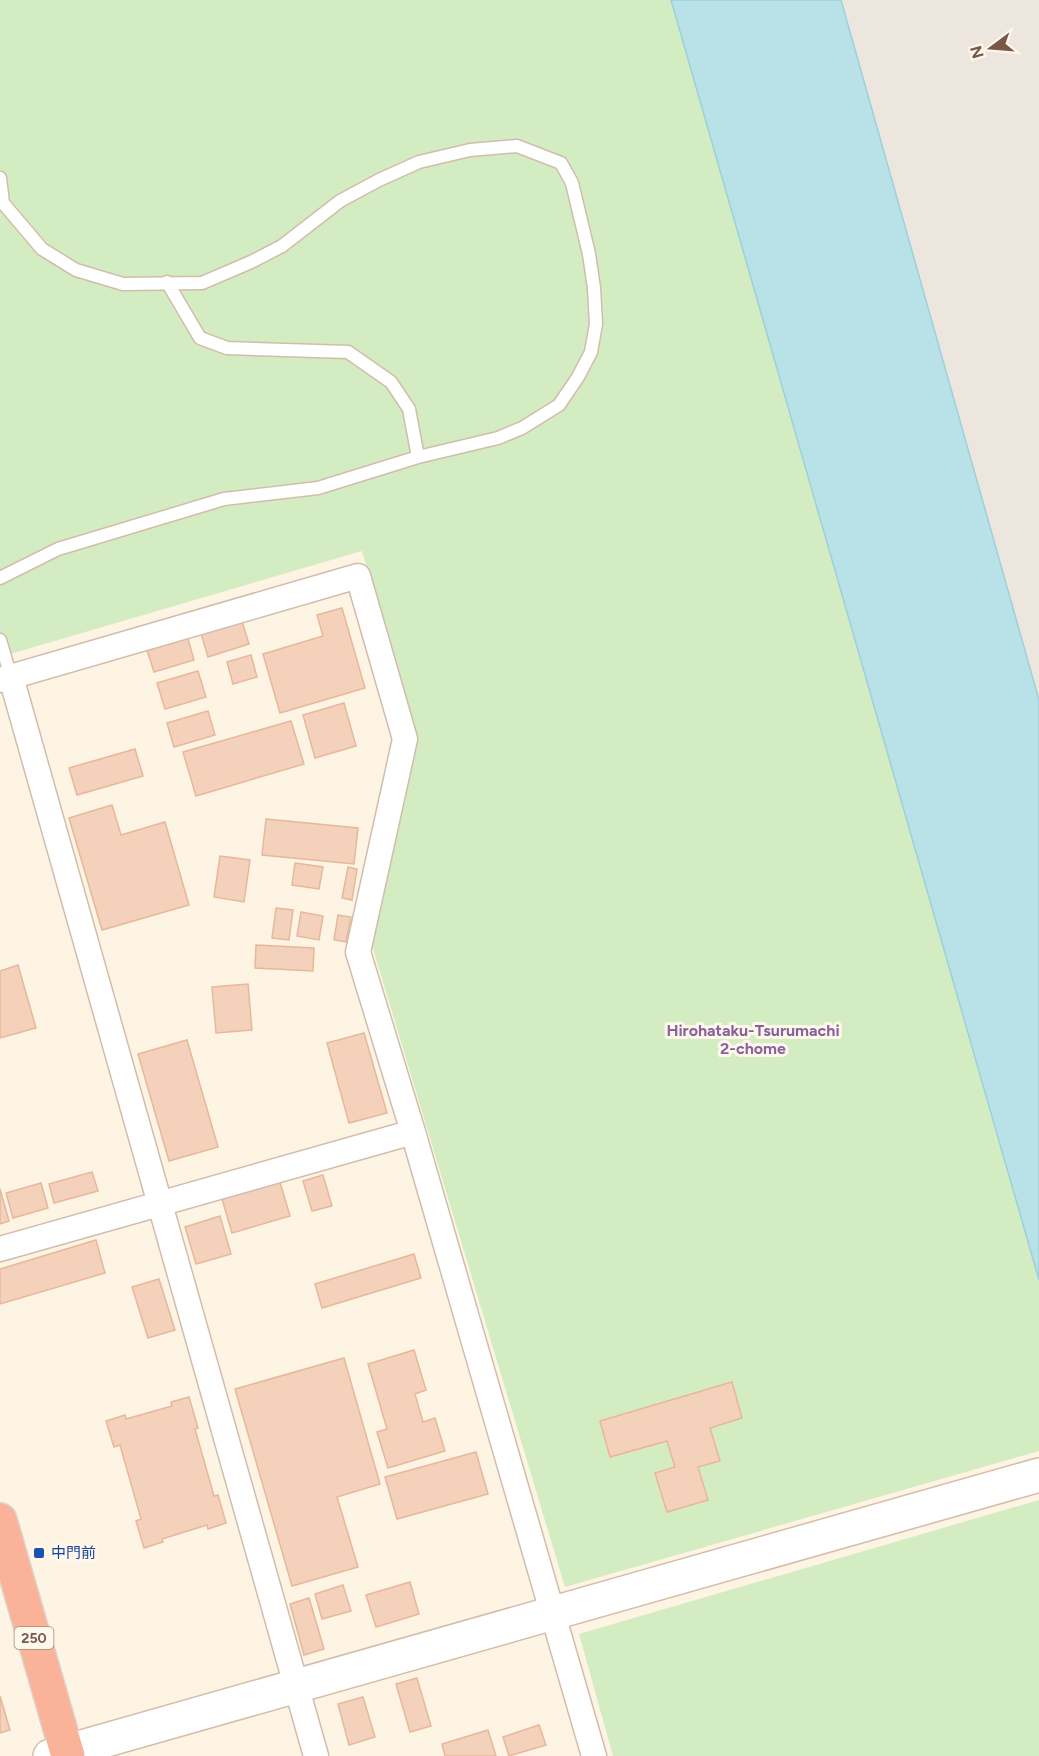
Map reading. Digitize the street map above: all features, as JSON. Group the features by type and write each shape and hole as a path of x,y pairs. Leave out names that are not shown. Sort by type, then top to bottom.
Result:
{"highway":[{"name":"250","path":"0,1520 62,1754"}],"street":[{"path":"316,1756 159,1204 5,679 358,576 405,739 358,952 413,1132 594,1756"},
{"path":"0,1249 413,1132"},
{"path":"62,1754 1039,1475"}],"lane":[{"path":"0,178 3,203 42,249 76,270 123,284 202,283 282,246 340,201 419,162 470,150 518,146 561,163 572,183 589,254 596,324 591,352 559,405 522,428 498,438 418,457 318,488 224,499 95,536 58,549 0,578"},
{"path":"167,282 200,338 227,348 348,351 391,382 409,409 418,457"},
{"path":"0,640 5,679"}],"shaded area":[{"path":"841,0 1039,0 1039,700"}],"green space":[{"path":"0,0 671,0 1039,1280 1039,1451 565,1587 371,942 416,739 362,551 0,657"},
{"path":"1039,1500 1039,1756 613,1756 579,1634"}],"water":[{"path":"671,0 841,0 1039,700 1039,1280"}],"building":[{"path":"342,608 365,688 280,713 263,654 323,636 317,615"},
{"path":"241,618 249,644 208,657 200,630"},
{"path":"187,635 194,660 154,672 146,647"},
{"path":"251,655 257,677 233,684 227,662"},
{"path":"198,671 206,697 165,709 157,683"},
{"path":"344,703 356,746 315,758 303,715"},
{"path":"208,711 215,735 174,747 167,723"},
{"path":"291,721 304,764 196,796 183,752"},
{"path":"135,749 143,776 77,795 69,768"},
{"path":"112,805 121,835 165,822 189,905 102,930 69,818"},
{"path":"266,819 358,828 354,864 262,855"},
{"path":"220,856 250,860 244,902 214,897"},
{"path":"295,863 323,867 319,889 292,885"},
{"path":"348,867 357,869 352,900 342,898"},
{"path":"276,908 293,910 289,940 272,938"},
{"path":"301,912 323,916 319,940 297,936"},
{"path":"338,915 351,917 346,942 334,940"},
{"path":"256,945 314,948 313,971 255,968"},
{"path":"18,965 36,1028 0,1038 0,971"},
{"path":"248,984 252,1030 216,1033 212,987"},
{"path":"364,1033 387,1113 349,1123 327,1043"},
{"path":"187,1040 218,1147 169,1161 138,1054"},
{"path":"92,1172 98,1191 54,1203 49,1184"},
{"path":"323,1175 332,1206 312,1211 303,1181"},
{"path":"280,1182 290,1216 232,1233 222,1199"},
{"path":"41,1183 48,1208 13,1218 6,1193"},
{"path":"0,1189 9,1221 0,1224"},
{"path":"220,1216 231,1254 196,1264 185,1227"},
{"path":"96,1240 105,1273 0,1304 0,1269"},
{"path":"414,1254 421,1278 322,1308 315,1284"},
{"path":"159,1279 175,1330 148,1338 132,1287"},
{"path":"414,1350 426,1390 415,1394 423,1422 435,1418 445,1451 388,1468 377,1432 387,1429 368,1364"},
{"path":"344,1358 380,1484 337,1497 358,1567 292,1586 235,1389"},
{"path":"732,1382 742,1418 710,1428 720,1461 698,1467 708,1500 667,1512 655,1473 675,1467 667,1441 610,1457 600,1421"},
{"path":"189,1397 198,1428 195,1429 214,1496 218,1495 226,1523 208,1529 207,1525 162,1539 163,1542 144,1548 136,1521 141,1519 120,1445 114,1447 106,1421 125,1415 126,1419 172,1406 171,1402"},
{"path":"476,1452 488,1494 397,1519 385,1477"},
{"path":"410,1582 419,1614 376,1627 366,1595"},
{"path":"343,1585 351,1611 322,1619 315,1594"},
{"path":"309,1598 324,1649 304,1655 290,1604"},
{"path":"417,1678 431,1726 410,1732 396,1684"},
{"path":"0,1696 10,1730 0,1733"},
{"path":"363,1697 375,1737 349,1745 338,1704"},
{"path":"539,1725 546,1745 509,1756 503,1737"},
{"path":"488,1730 496,1756 445,1756 442,1744"}],"place":[{"name":"中門前","path":"39,1553"}],"district":[{"name":"Hirohataku-Tsurumachi 2-chome","path":"753,1039"}]}
